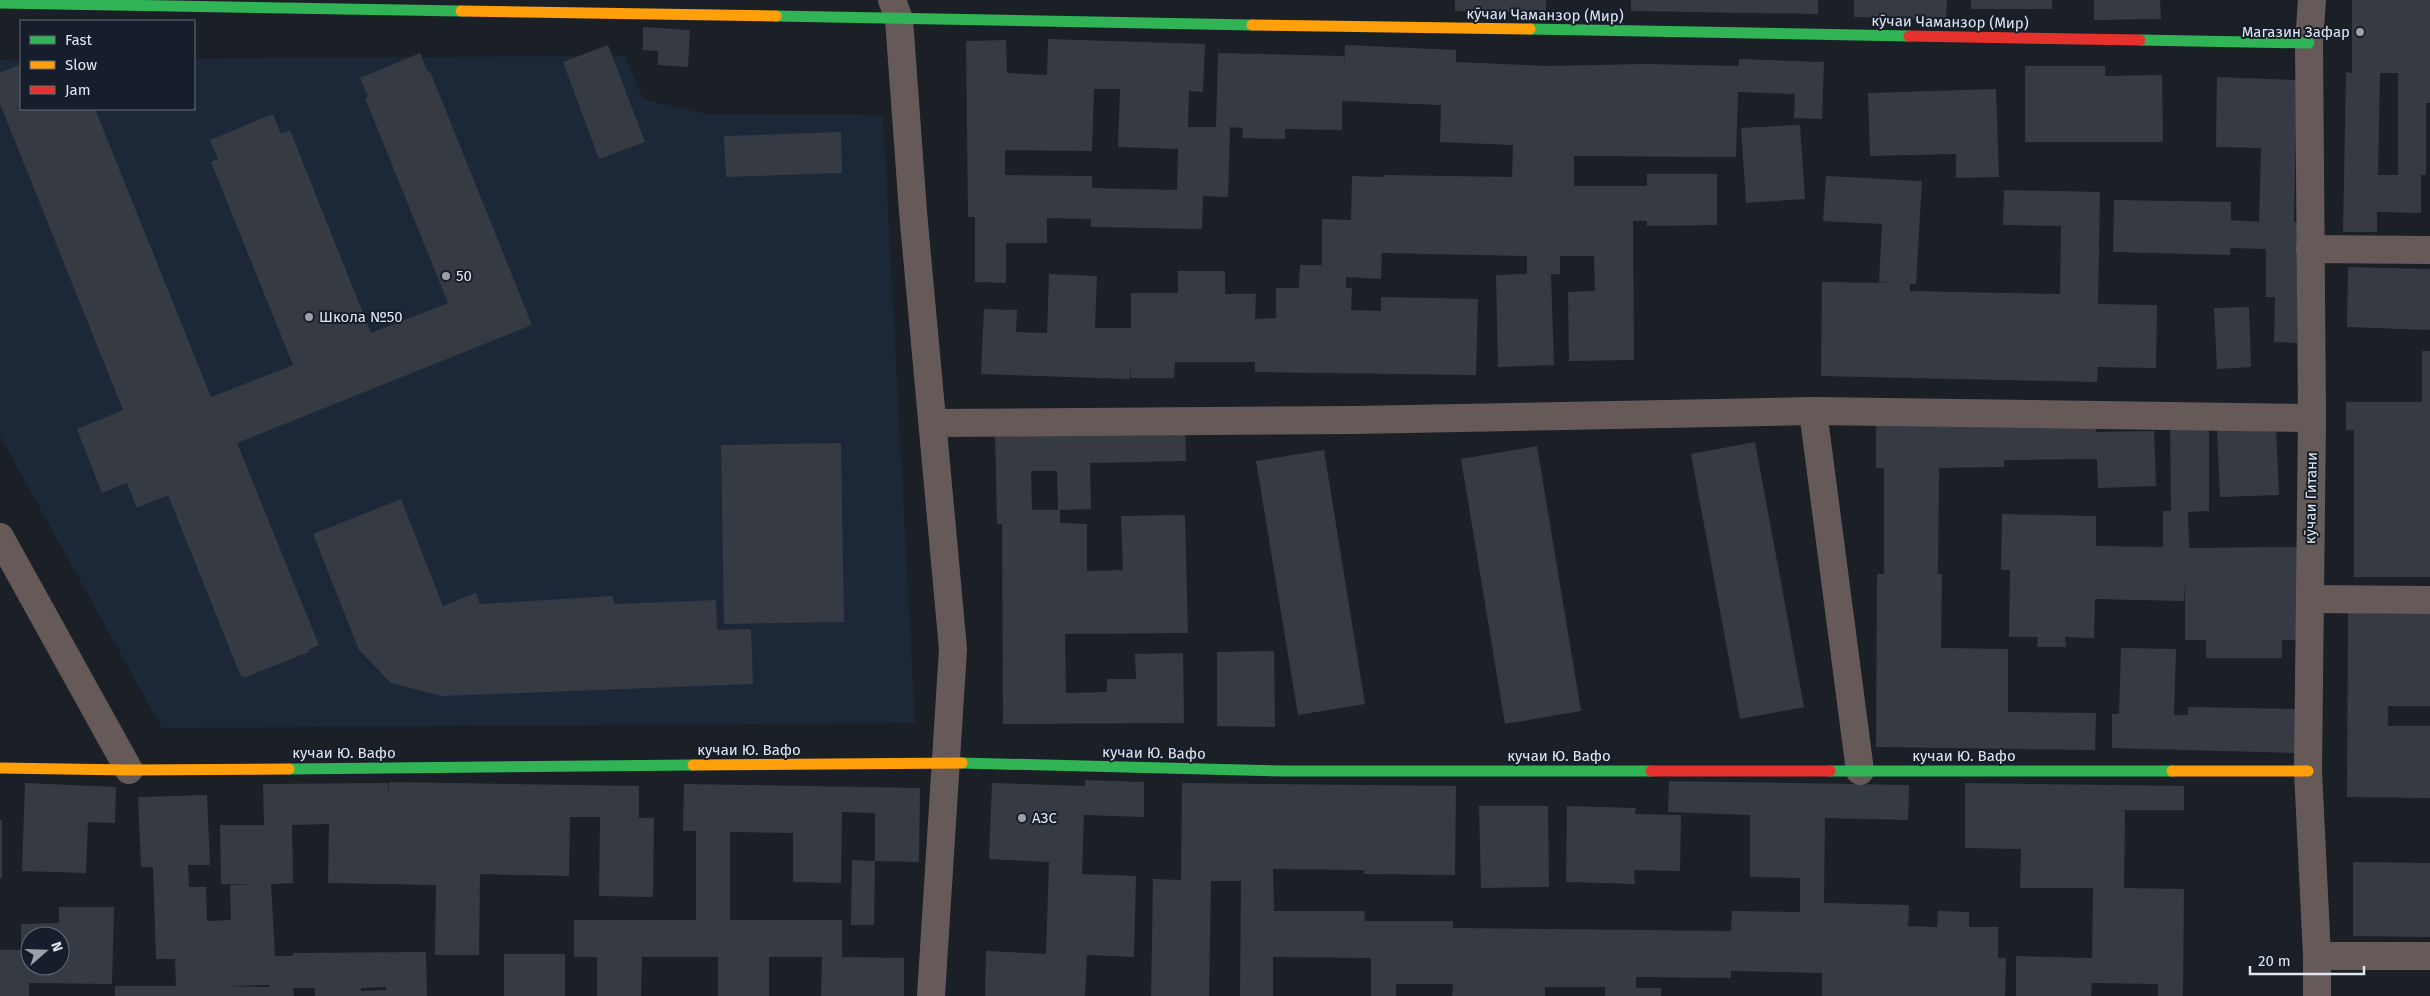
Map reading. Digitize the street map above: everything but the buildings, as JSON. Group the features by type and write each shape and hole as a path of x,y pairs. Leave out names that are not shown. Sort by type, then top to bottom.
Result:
{"street":[{"name":"кӯчаи Гитани","path":"2312,0 2310,43 2312,418 2308,772 2317,956 2317,996"},
{"name":"кӯчаи Чаманзор (Мир)","path":"0,3 896,9 2310,43"},
{"path":"896,9 953,649 932,996"},
{"path":"2310,249 2430,250"},
{"path":"933,423 1365,420 1813,411 2312,418"},
{"path":"1813,411 1860,771"},
{"path":"0,537 129,770"},
{"path":"2310,599 2430,600"},
{"name":"кучаи Ю. Вафо","path":"0,768 129,770 945,763 1284,770 2308,772"},
{"path":"2317,956 2430,956"}],"shaded area":[{"name":"50","path":"625,56 643,99 706,114 883,115 915,723 162,728 0,436 0,60 20,59 20,110 195,110 195,58"}],"traffic: fast":[{"path":"0,3 461,11"},
{"path":"776,16 1252,25"},
{"path":"1530,29 1909,36"},
{"path":"2140,40 2309,43"},
{"path":"962,763 1284,771 1651,771"},
{"path":"289,769 693,765"},
{"path":"1830,771 2172,771"}],"traffic: slow":[{"path":"461,11 776,16"},
{"path":"1252,25 1530,29"},
{"path":"693,765 962,763"},
{"path":"0,768 129,770 289,769"},
{"path":"2172,771 2308,771"}],"traffic: jam":[{"path":"1909,36 2140,40"},
{"path":"1651,771 1830,771"}],"place":[{"name":"Магазин Зафар","path":"2360,32"},
{"name":"50","path":"446,276"},
{"name":"Школа №50","path":"309,317"},
{"name":"АЗС","path":"1022,818"}]}
